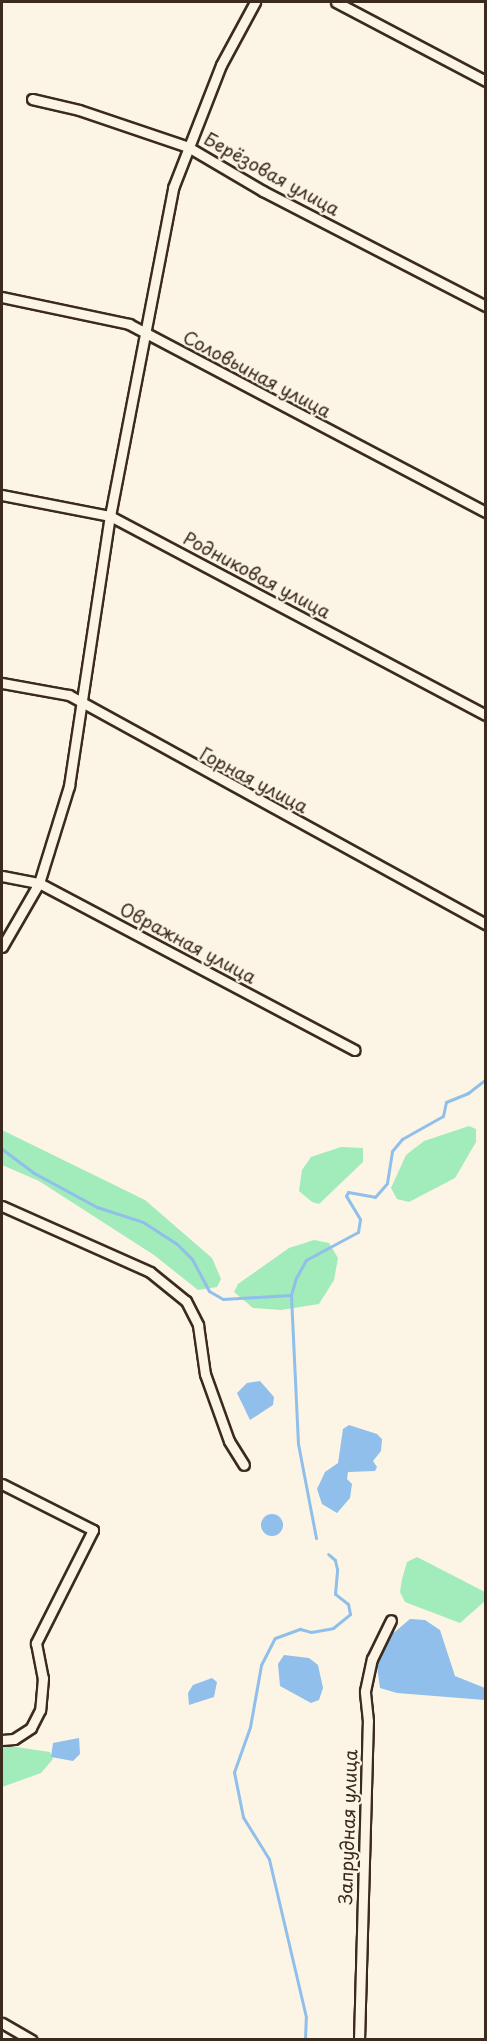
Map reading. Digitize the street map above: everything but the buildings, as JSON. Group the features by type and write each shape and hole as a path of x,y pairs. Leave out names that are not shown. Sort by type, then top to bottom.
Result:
{"street":[{"path":"2,947 39,883 69,786 110,516 143,332 173,188 221,65 255,2"},
{"path":"336,2 486,81"},
{"name":"Берёзовая улица","path":"32,99 79,110 188,147 263,191 486,306"},
{"name":"Соловьиная улица","path":"2,297 114,320 143,332 486,512"},
{"name":"Родниковая улица","path":"2,495 110,516 486,715"},
{"name":"Горная улица","path":"2,683 69,695 486,924"},
{"name":"Овражная улица","path":"2,876 39,883 355,1050"},
{"path":"2,1206 150,1272 186,1300 198,1324 205,1374 231,1446 244,1465"},
{"path":"2,1484 93,1530 36,1643 43,1678 40,1710 31,1728 14,1739 2,1740"},
{"name":"Запрудная улица","path":"359,2040 368,1721 365,1691 372,1659 391,1620"},
{"path":"2,2023 32,2040"}],"green space":[{"path":"469,1126 476,1129 476,1142 455,1178 409,1202 397,1199 391,1188 406,1155 424,1141"},
{"path":"2,1130 145,1200 212,1258 221,1279 217,1287 198,1290 154,1255 39,1181 2,1165"},
{"path":"341,1147 363,1148 363,1162 319,1204 312,1202 299,1191 302,1170 311,1157"},
{"path":"314,1240 329,1243 338,1258 334,1280 319,1304 281,1310 253,1308 234,1292 238,1284 289,1248"},
{"path":"417,1557 485,1592 485,1601 460,1623 405,1602 400,1592 402,1579 407,1562"},
{"path":"2,1745 50,1752 53,1759 41,1773 2,1787"}],"water":[{"path":"260,1381 274,1397 273,1405 250,1420 237,1393 247,1383"},
{"path":"349,1425 377,1434 382,1439 381,1451 373,1461 377,1467 375,1471 348,1472 347,1479 352,1484 350,1498 337,1513 322,1504 317,1489 325,1472 338,1463 343,1429"},
{"path":"272,1514 280,1517 283,1525 280,1533 272,1536 264,1533 261,1525 264,1517"},
{"path":"410,1619 425,1620 440,1630 455,1676 485,1688 485,1700 397,1693 380,1688 377,1666 390,1636"},
{"path":"284,1655 309,1658 318,1665 323,1688 319,1700 311,1703 280,1686 278,1664"},
{"path":"212,1678 217,1682 214,1697 189,1705 188,1693 193,1685"},
{"path":"79,1738 80,1754 73,1761 51,1757 53,1743"}],"waterway":[{"path":"316,1538 298,1444 291,1295 296,1278 306,1260 358,1232 360,1219 346,1196 348,1192 375,1197 387,1183 392,1151 402,1139 443,1116 446,1102 468,1093 486,1079"},
{"path":"2,1149 34,1173 97,1207 143,1222 177,1244 192,1259 209,1291 223,1299 291,1295"},
{"path":"305,2040 306,2017 269,1859 243,1817 234,1772 250,1727 261,1665 275,1638 300,1629 311,1632 333,1628 350,1614 348,1604 335,1594 337,1569 335,1560 328,1554"}]}
